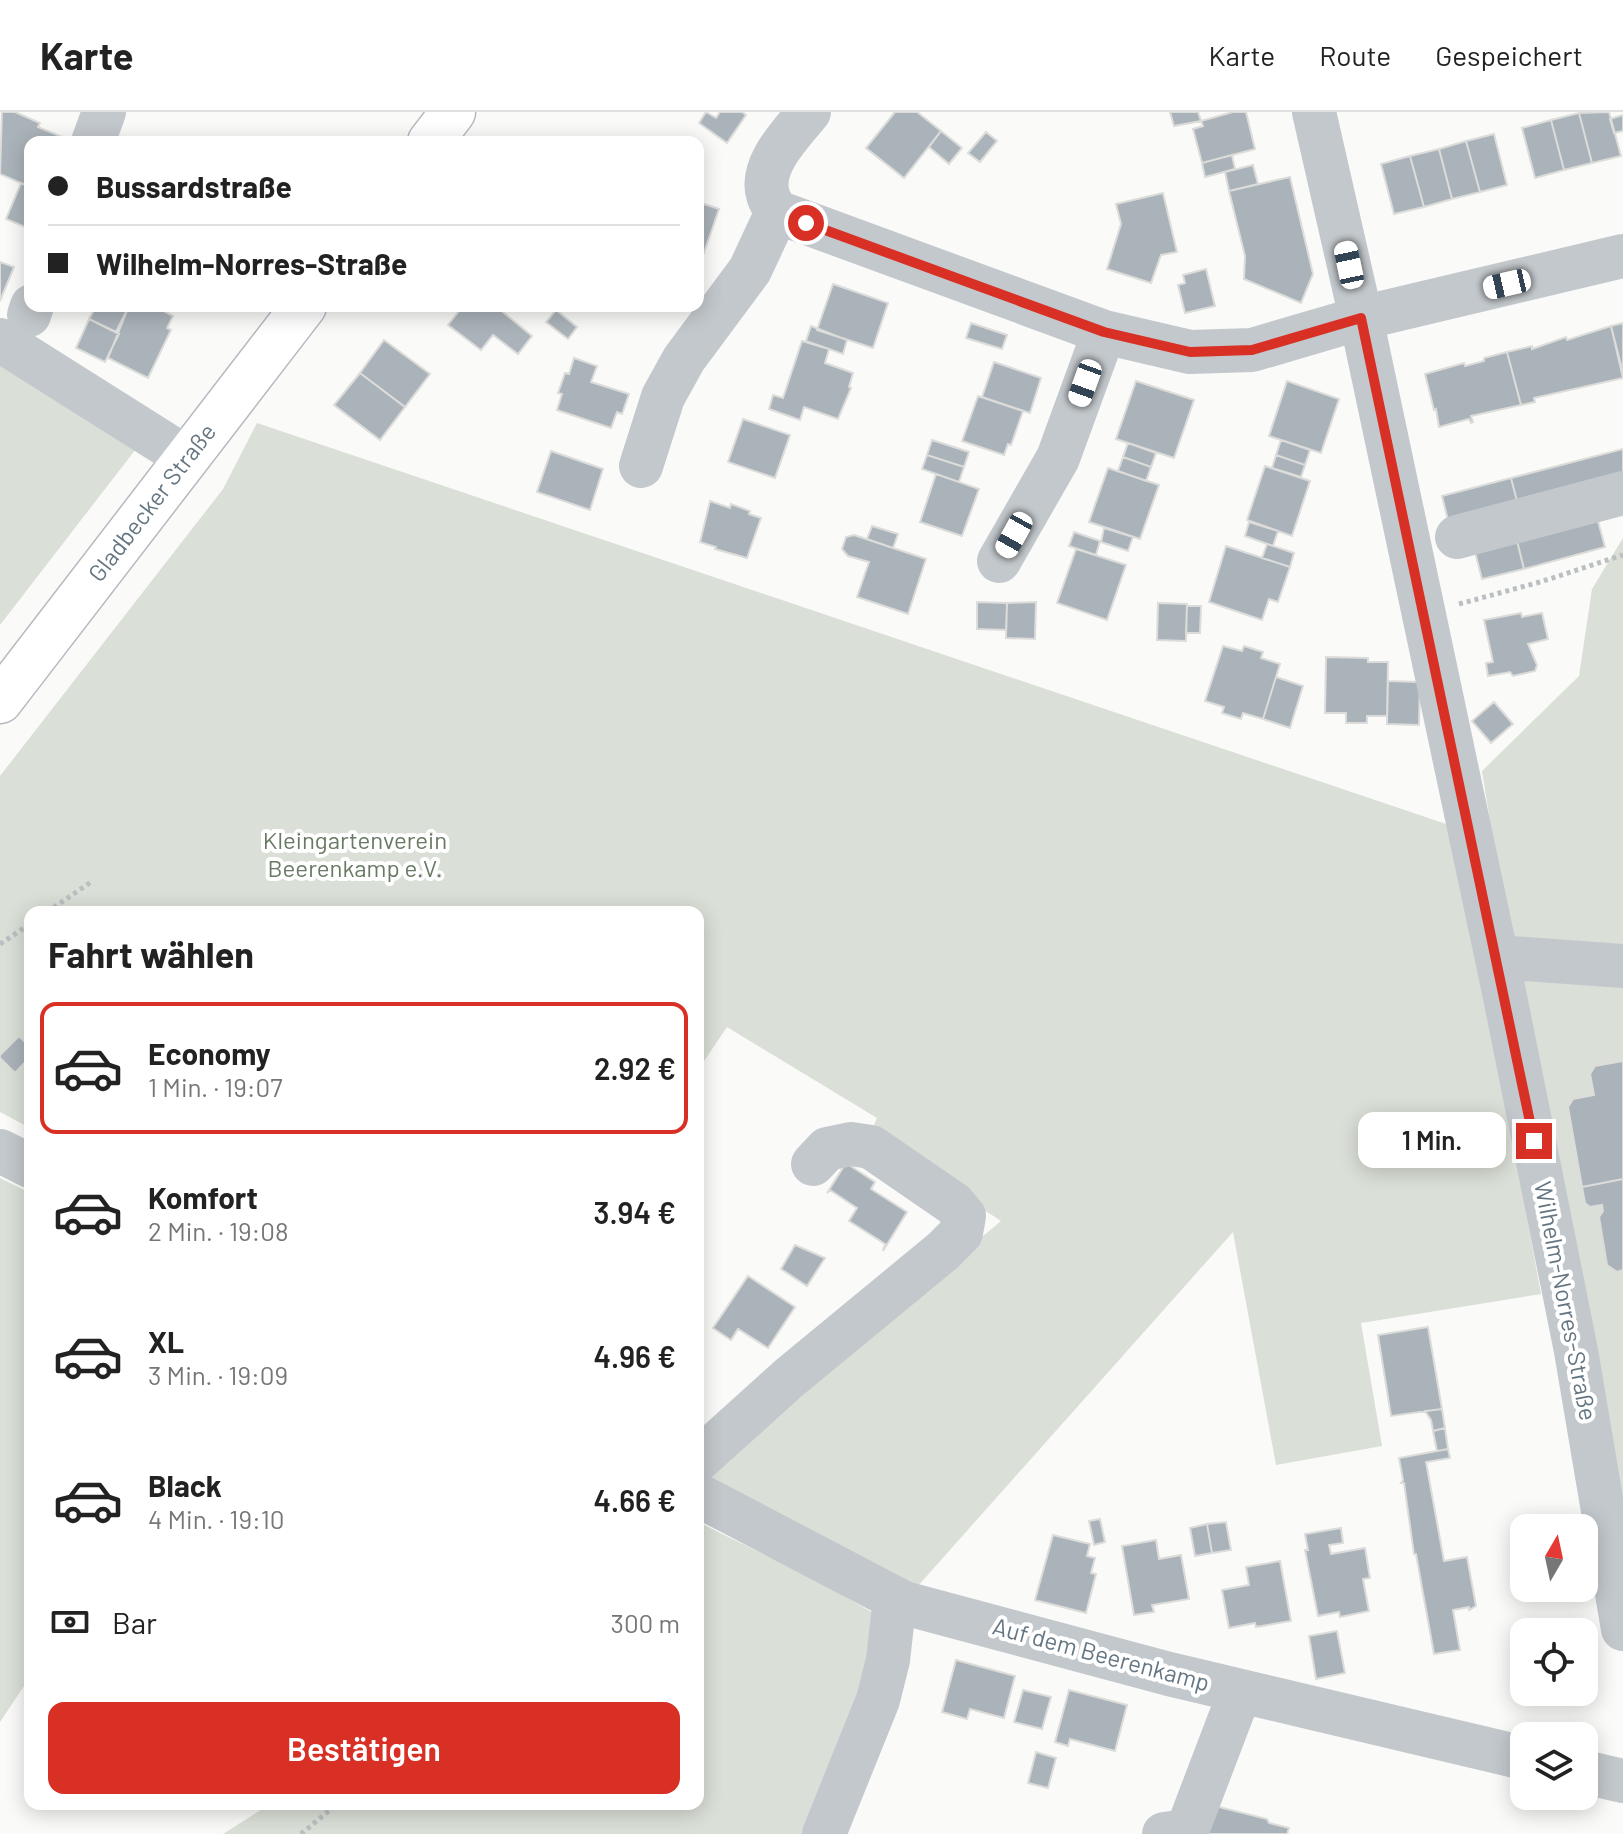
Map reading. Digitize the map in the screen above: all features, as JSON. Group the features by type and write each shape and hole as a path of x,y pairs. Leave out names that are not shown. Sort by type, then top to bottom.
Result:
{"main road":[{"path":"435,136 453,112"},
{"name":"Gladbecker Straße","path":"0,701 299,312"}],"street":[{"path":"95,136 104,112"},
{"path":"809,112 784,143 770,167 767,194 777,212 1104,332 1190,352 1252,350 1361,318 1623,256"},
{"name":"Wilhelm-Norres-Straße","path":"1314,112 1497,957 1576,1351 1623,1629"},
{"path":"641,466 663,397 684,359 750,270 777,212"},
{"path":"20,320 187,458"},
{"path":"999,561 1058,458 1104,332"},
{"path":"1457,537 1623,493"},
{"path":"1497,957 1623,966"},
{"path":"704,1455 789,1378 961,1233 964,1216 954,1204 871,1147 851,1144 827,1149 813,1164"},
{"path":"0,1151 24,1163"},
{"name":"Auf dem Beerenkamp","path":"704,1498 904,1603 1240,1692 1510,1755"},
{"path":"824,1834 878,1700 888,1660 895,1598"},
{"path":"1164,1834 1187,1831 1240,1692"},
{"path":"1598,1775 1623,1781"}],"path":[{"path":"1424,614 1623,555"},
{"path":"56,906 91,882"},
{"path":"0,944 24,928"},
{"path":"301,1834 330,1810"}],"green space":[{"path":"0,354 139,445 0,625"},
{"name":"Kleingartenverein Beerenkamp e.V.","path":"257,423 1455,827 1541,1294 1361,1323 1382,1446 1276,1465 1233,1232 917,1587 704,1477 704,1469 1001,1221 870,1135 877,1118 727,1027 704,1061 704,906 24,906 24,1125 0,1112 0,776 223,489"},
{"path":"1623,538 1623,1567 1509,940 1482,771 1579,676 1592,589"},
{"path":"0,1178 24,1190 24,1686 0,1722"},
{"path":"704,1525 818,1581 885,1620 811,1834 223,1834 261,1810 704,1810"}],"building":[{"path":"2,112 15,112 60,136 24,136 24,184 0,174"},
{"path":"706,112 716,118 720,112 742,112 746,115 727,143 699,123"},
{"path":"895,112 917,112 941,131 904,178 866,148"},
{"path":"1170,112 1198,112 1201,121 1174,126"},
{"path":"1233,112 1246,112 1255,149 1202,163 1193,129 1203,126 1201,121"},
{"path":"1609,112 1621,156 1592,163 1579,113"},
{"path":"1579,113 1592,163 1564,170 1551,120"},
{"path":"1623,115 1623,131 1614,133 1610,119"},
{"path":"1551,120 1564,170 1535,178 1522,128"},
{"path":"941,131 962,148 949,164 929,147"},
{"path":"986,132 997,141 980,162 968,153"},
{"path":"1494,134 1507,185 1480,192 1466,141"},
{"path":"1466,141 1480,192 1452,199 1439,149"},
{"path":"1439,149 1452,199 1424,207 1410,156"},
{"path":"1232,155 1235,169 1205,177 1202,163"},
{"path":"1410,156 1424,207 1394,214 1381,164"},
{"path":"1253,165 1258,184 1229,191 1225,172"},
{"path":"1290,177 1313,274 1301,303 1244,279 1245,256 1229,191"},
{"path":"21,183 24,184 24,226 6,219"},
{"path":"1163,193 1177,252 1161,255 1151,283 1107,269 1121,224 1116,204"},
{"path":"704,204 719,209 704,252"},
{"path":"0,262 14,267 0,301"},
{"path":"1206,269 1215,306 1185,313 1178,285 1185,283 1183,275"},
{"path":"833,284 888,303 873,348 817,330"},
{"path":"93,312 126,312 116,332 89,319"},
{"path":"127,312 166,312 173,316 167,328 171,330 148,378 108,358"},
{"path":"458,312 503,312 532,336 518,354 493,335 481,350 448,325"},
{"path":"554,312 558,312 577,327 568,339 546,322"},
{"path":"89,319 119,334 105,362 76,348"},
{"path":"971,323 1007,335 1002,349 966,338"},
{"path":"1623,323 1623,373 1611,326"},
{"path":"811,326 847,340 843,354 806,341"},
{"path":"1611,326 1623,378 1534,398 1535,402 1521,405 1507,352 1532,346 1532,349"},
{"path":"384,340 430,374 405,407 360,373"},
{"path":"802,341 829,349 825,363 853,373 851,388 838,419 804,407 800,420 769,409 773,395 783,398"},
{"path":"1507,352 1521,405 1471,416 1471,423 1469,419 1439,427 1425,374 1484,361 1484,358"},
{"path":"574,358 597,366 591,382 629,394 622,414 617,412 611,428 557,410 562,394 558,393"},
{"path":"994,362 1041,378 1030,413 982,397"},
{"path":"360,373 405,407 380,440 334,405"},
{"path":"1136,381 1194,400 1174,458 1116,439"},
{"path":"1287,381 1339,399 1321,453 1269,436"},
{"path":"978,396 1023,411 1011,445 1008,444 1004,455 962,441"},
{"path":"743,419 790,435 775,478 728,462"},
{"path":"932,440 969,452 964,467 927,455"},
{"path":"1281,440 1310,450 1305,465 1276,455"},
{"path":"1128,443 1156,453 1151,467 1123,457"},
{"path":"1623,449 1623,477 1518,505 1511,478"},
{"path":"551,451 603,469 590,510 537,492"},
{"path":"927,455 964,467 959,482 922,469"},
{"path":"1276,455 1305,465 1301,477 1272,468"},
{"path":"1123,457 1151,467 1146,481 1118,471"},
{"path":"1265,466 1310,481 1292,536 1247,520"},
{"path":"1108,468 1159,485 1140,539 1089,522"},
{"path":"936,474 979,489 962,536 920,522"},
{"path":"1511,478 1518,505 1449,524 1442,496"},
{"path":"710,501 730,508 731,504 761,518 747,558 700,542"},
{"path":"1598,521 1605,547 1524,569 1517,541"},
{"path":"1249,522 1278,531 1273,546 1245,536"},
{"path":"872,526 898,534 893,548 867,539"},
{"path":"1104,528 1133,537 1128,551 1101,542"},
{"path":"1074,532 1100,541 1096,555 1069,546"},
{"path":"854,535 926,559 908,614 857,597 869,562 848,556 842,549 846,537"},
{"path":"1517,541 1524,569 1482,579 1475,552"},
{"path":"1267,544 1294,553 1290,567 1262,558"},
{"path":"1226,546 1290,567 1278,602 1269,599 1262,620 1209,602"},
{"path":"1076,549 1126,565 1107,620 1057,603"},
{"path":"977,602 1007,603 1006,630 977,629"},
{"path":"1036,602 1035,639 1006,638 1007,603"},
{"path":"1158,603 1187,604 1186,641 1157,640"},
{"path":"1187,606 1201,606 1200,633 1186,633"},
{"path":"1521,613 1522,617 1542,613 1548,639 1528,644 1537,665 1535,671 1513,676 1510,672 1488,676 1486,663 1493,662 1484,620"},
{"path":"1223,646 1242,651 1244,646 1263,652 1261,658 1280,664 1263,719 1243,713 1241,719 1222,713 1224,707 1205,701"},
{"path":"1326,657 1388,662 1387,716 1367,716 1367,723 1346,723 1346,713 1325,713"},
{"path":"1276,677 1303,686 1290,728 1263,719"},
{"path":"1388,681 1420,682 1419,725 1387,724"},
{"path":"1494,702 1513,724 1491,743 1472,721"},
{"path":"19,1036 24,1041 24,1063 15,1073 0,1055"},
{"path":"1623,1061 1623,1179 1582,1187 1568,1107 1573,1099 1594,1095 1590,1074 1595,1066"},
{"path":"846,1163 875,1182 871,1189 907,1212 883,1251 885,1244 849,1221 857,1208 830,1190 827,1193"},
{"path":"1623,1179 1623,1270 1617,1272 1607,1265 1599,1217 1603,1211 1602,1205 1590,1207 1585,1203 1582,1187"},
{"path":"795,1245 825,1258 807,1286 781,1269"},
{"path":"748,1276 795,1307 768,1348 738,1329 731,1340 713,1328"},
{"path":"1428,1327 1442,1409 1391,1416 1378,1335"},
{"path":"1442,1409 1445,1428 1433,1431 1425,1411"},
{"path":"1445,1428 1448,1449 1437,1451 1433,1431"},
{"path":"1448,1449 1450,1458 1426,1462 1444,1561 1467,1557 1476,1606 1469,1610 1469,1607 1453,1610 1460,1650 1434,1654 1414,1554 1404,1483 1401,1483 1399,1458"},
{"path":"1100,1519 1105,1542 1094,1545 1089,1521"},
{"path":"1226,1522 1231,1550 1212,1553 1207,1524"},
{"path":"1207,1524 1212,1553 1195,1556 1190,1528"},
{"path":"1341,1528 1343,1543 1329,1545 1331,1554 1365,1548 1370,1578 1363,1579 1369,1611 1340,1617 1339,1612 1318,1616 1305,1550 1308,1550 1305,1534"},
{"path":"1053,1535 1090,1544 1087,1556 1095,1558 1091,1573 1096,1574 1086,1613 1035,1600"},
{"path":"1156,1540 1159,1559 1181,1555 1189,1599 1152,1605 1154,1612 1134,1615 1122,1546"},
{"path":"1280,1561 1291,1621 1229,1628 1222,1590 1249,1585 1246,1567"},
{"path":"1337,1631 1345,1673 1316,1679 1309,1636"},
{"path":"956,1660 1015,1676 1004,1718 970,1709 967,1719 942,1712"},
{"path":"1023,1690 1051,1697 1042,1729 1014,1722"},
{"path":"1069,1690 1127,1705 1115,1751 1070,1739 1068,1746 1055,1742"},
{"path":"1036,1752 1056,1758 1048,1788 1028,1783"},
{"path":"1207,1804 1267,1819 1269,1823 1289,1828 1287,1834 1200,1834"}],"route":[{"path":"806,223 1104,332 1190,352 1252,350 1361,318 1534,1141"}]}
